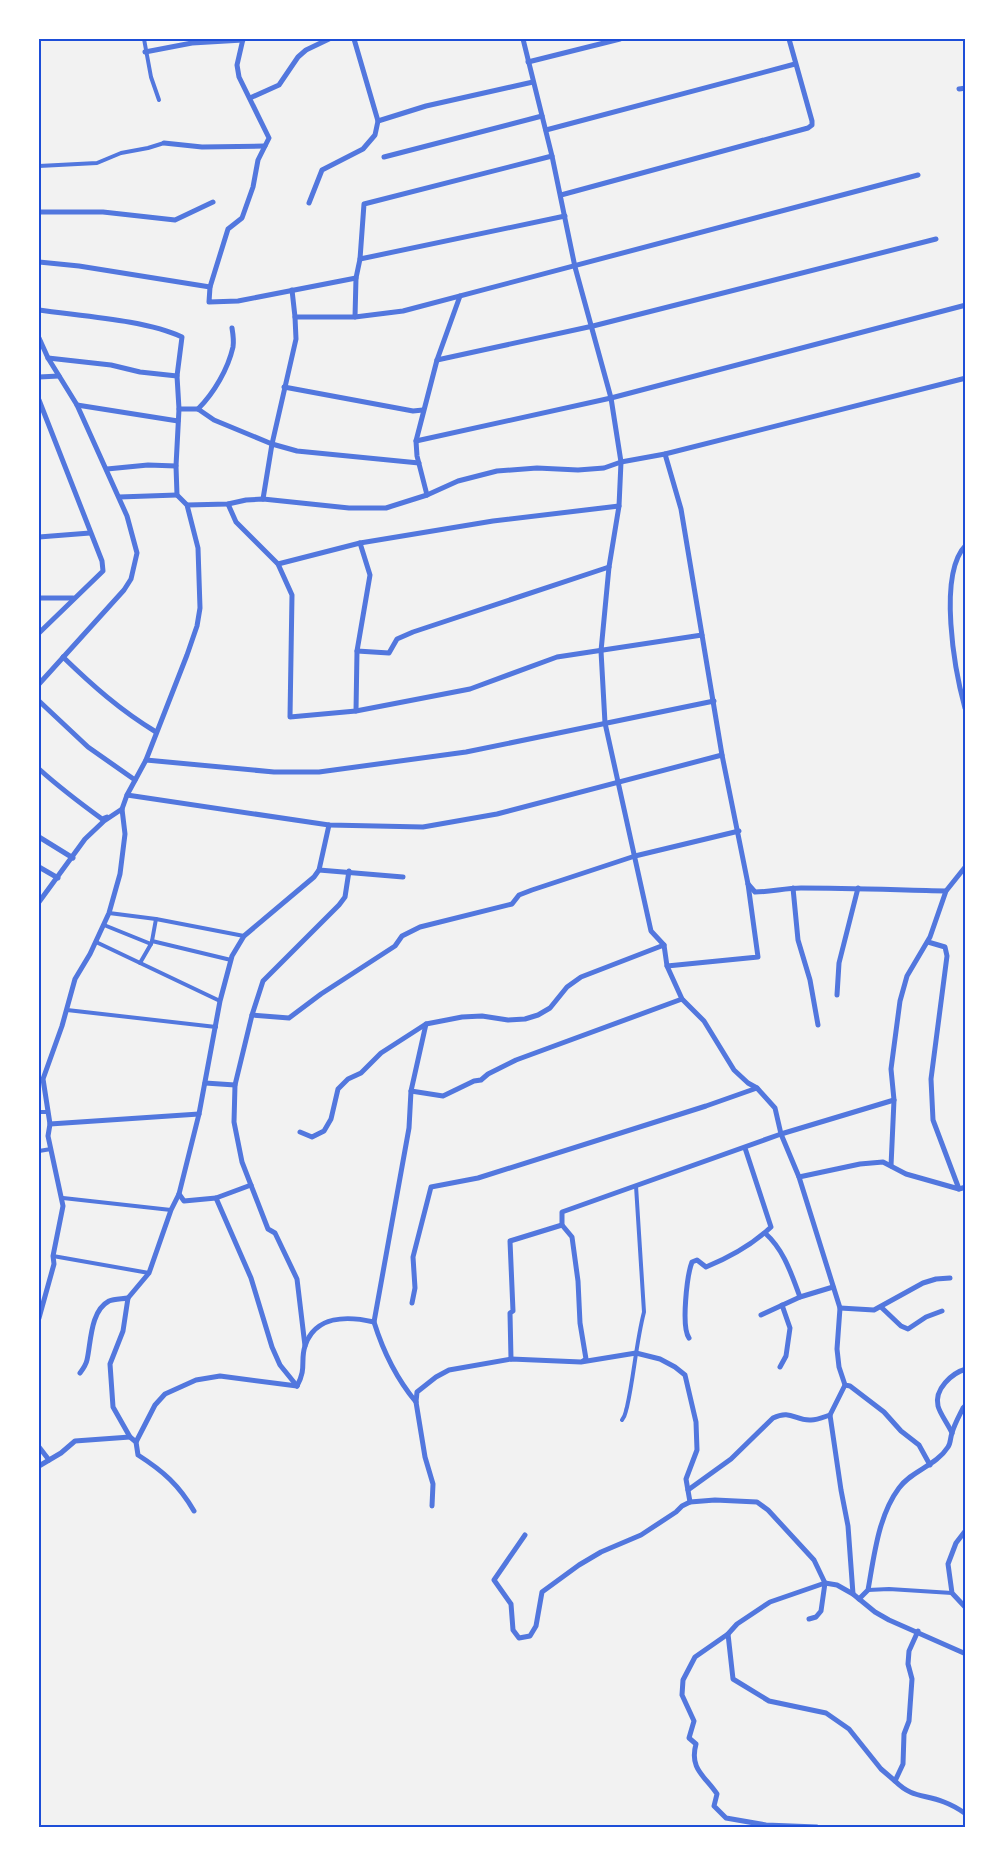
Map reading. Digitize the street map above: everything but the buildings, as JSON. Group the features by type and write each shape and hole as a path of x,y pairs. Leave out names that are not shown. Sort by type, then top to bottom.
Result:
{"street":[{"path":"144,39 145,52 159,100"},
{"path":"250,99 279,85 298,57 306,50 329,39"},
{"path":"309,203 322,170 363,149 375,135 378,121 354,39"},
{"path":"523,39 561,195 575,267 611,398 621,462 619,506 609,567 601,651 605,723 651,931 663,945 667,966 682,999 704,1021 734,1070 757,1088 775,1108 781,1134 799,1177 840,1308 837,1349 839,1367 845,1385 830,1415 840,1490 848,1526 853,1594"},
{"path":"528,62 620,39"},
{"path":"561,195 808,128 812,125 812,121 789,39"},
{"path":"145,52 191,41 243,40 237,65 239,77 268,138 258,160 253,187 242,218 228,229 210,288 209,302 238,301 356,279"},
{"path":"546,130 795,64"},
{"path":"378,121 426,106 533,82"},
{"path":"384,156 542,116"},
{"path":"39,166 97,163 121,153 164,143 202,147 265,146"},
{"path":"355,317 356,279 360,259 364,204 552,156"},
{"path":"295,317 355,317 403,310 575,267 918,175"},
{"path":"39,212 103,212 175,220 213,202"},
{"path":"360,259 565,216"},
{"path":"437,360 592,326 936,239"},
{"path":"39,262 79,266 210,288"},
{"path":"263,499 272,444 296,339 292,290"},
{"path":"427,495 416,441 437,360 460,296"},
{"path":"416,441 611,398 966,305"},
{"path":"39,310 128,323 171,332 182,337 177,376 179,409 177,495 187,505 198,548 200,608 197,626 187,656 146,760 126,795 122,808 125,834 120,874 109,913 75,979 67,1010 43,1079 50,1124 48,1136 63,1206 53,1256 54,1264 39,1318"},
{"path":"198,409 211,396 224,370 233,346 232,328"},
{"path":"39,338 48,358 77,405 119,497 127,516 137,553 131,579 117,598 39,684"},
{"path":"48,358 177,376"},
{"path":"39,377 59,376"},
{"path":"187,505 228,504 263,499 349,508 386,508 427,495 458,481 497,471 537,468 578,470 604,468 966,378"},
{"path":"284,387 413,411 423,410"},
{"path":"39,400 102,561 103,571 39,633"},
{"path":"77,405 178,421"},
{"path":"179,409 198,409 214,420 272,444 297,451 419,463"},
{"path":"665,454 681,509 722,755 739,831 758,957 667,966"},
{"path":"106,469 148,465 176,466"},
{"path":"119,497 177,495"},
{"path":"228,504 236,522 278,564 292,595 290,717 356,711 470,690 557,657 702,635"},
{"path":"278,564 360,543 493,521 619,506"},
{"path":"39,537 90,532"},
{"path":"356,711 357,651 370,575 360,543"},
{"path":"966,544 961,550 954,573 950,613 952,653 965,708 966,727"},
{"path":"357,651 389,653 397,639 413,632 609,567"},
{"path":"39,598 73,598"},
{"path":"63,657 100,693 127,714 156,732"},
{"path":"39,701 88,747 135,780"},
{"path":"146,760 274,772 319,772 466,752 714,701"},
{"path":"126,795 329,825 423,827 497,814 722,755"},
{"path":"39,769 64,792 102,819 112,816"},
{"path":"39,902 85,839 122,808"},
{"path":"136,1442 130,1437 113,1407 110,1364 123,1331 128,1312 128,1298 149,1273 179,1194 199,1114 220,1001 231,960 244,936 314,878 319,870 329,825"},
{"path":"252,1015 289,1018 321,994 395,946 402,936 420,927 512,904 519,895 635,856 739,831"},
{"path":"39,837 73,858"},
{"path":"891,1166 894,1100 891,1069 900,1001 907,976 928,942 946,891 966,865"},
{"path":"39,867 58,878"},
{"path":"319,870 403,877"},
{"path":"297,1386 303,1375 305,1346 297,1279 275,1233 268,1229 242,1162 234,1122 235,1085 263,981 345,897 349,871"},
{"path":"748,884 755,892 774,892 793,888 946,891"},
{"path":"793,888 798,940 810,980 818,1025"},
{"path":"837,995 839,963 858,888"},
{"path":"109,913 156,919 244,936"},
{"path":"141,963 152,943 156,919"},
{"path":"103,924 152,943 231,960"},
{"path":"95,942 220,1001"},
{"path":"928,942 945,946 947,956 931,1089 933,1120 958,1189"},
{"path":"300,1132 312,1137 324,1131 331,1119 338,1089 381,1053 426,1024 462,1017 482,1016 508,1020 538,1015 550,1008 567,987 581,978 663,945"},
{"path":"411,1091 442,1096 474,1080 481,1080 516,1060 682,999"},
{"path":"67,1010 216,1028"},
{"path":"416,1402 383,1351 374,1322 409,1128 411,1091 426,1024"},
{"path":"205,1083 235,1085"},
{"path":"412,1304 415,1288 413,1257 431,1187 478,1178 757,1088"},
{"path":"581,1362 586,1359 580,1323 578,1281 572,1237 562,1225 562,1212 781,1134 894,1100"},
{"path":"39,1112 47,1112"},
{"path":"50,1124 199,1114"},
{"path":"689,1338 686,1334 686,1314 692,1262 697,1260 706,1267 737,1253 771,1227 744,1148"},
{"path":"39,1151 51,1149"},
{"path":"799,1177 860,1164 883,1162 906,1174 958,1189 966,1187"},
{"path":"179,1194 184,1201 216,1198 251,1185"},
{"path":"622,1420 626,1416 644,1312 636,1186"},
{"path":"63,1198 171,1210"},
{"path":"216,1198 250,1278 272,1347 280,1365 297,1386"},
{"path":"511,1359 510,1313 513,1311 510,1241 562,1225"},
{"path":"765,1233 777,1244 800,1297"},
{"path":"53,1256 149,1273"},
{"path":"840,1308 863,1310 881,1307 923,1283 950,1278"},
{"path":"39,1281 48,1280"},
{"path":"761,1315 800,1297 833,1287"},
{"path":"80,1373 87,1362 88,1348 101,1308 109,1301 128,1298"},
{"path":"780,1367 786,1356 790,1328 782,1305"},
{"path":"881,1307 901,1326 908,1329 926,1317 942,1311"},
{"path":"305,1346 323,1324 337,1318 374,1322"},
{"path":"432,1506 433,1484 421,1439 416,1402 417,1392 436,1377 449,1370 511,1359 581,1362 636,1353 660,1359 685,1375 696,1422 697,1450 686,1479 690,1502"},
{"path":"952,1433 938,1405 938,1396 941,1388 952,1377 966,1369"},
{"path":"194,1511 186,1497 163,1471 138,1455 136,1442 155,1405 165,1394 196,1380 220,1376 297,1386"},
{"path":"845,1385 850,1386 884,1412 901,1431 919,1445 930,1465"},
{"path":"859,1599 868,1590 885,1516 892,1498 900,1486 913,1474 930,1465 950,1445 952,1433 966,1405"},
{"path":"688,1490 731,1459 773,1418 781,1414 789,1414 810,1420 830,1415"},
{"path":"39,1466 75,1441 130,1437"},
{"path":"39,1447 49,1460"},
{"path":"525,1535 494,1580 511,1604 513,1630 519,1638 530,1636 536,1626 542,1592 579,1565 641,1535 690,1502 715,1500 757,1502 768,1510 814,1560 825,1583 821,1611 816,1617 809,1619"},
{"path":"966,1530 956,1543 948,1564 952,1593 966,1608"},
{"path":"817,1827 766,1825 726,1818 714,1806 717,1794 700,1774 693,1756 696,1744 689,1738 694,1721 682,1695 683,1680 695,1657 728,1634 737,1624 771,1602 825,1583 837,1585 853,1594 875,1612 966,1654"},
{"path":"868,1590 952,1593"},
{"path":"895,1781 903,1764 904,1734 909,1721 912,1679 908,1664 909,1651 918,1631"},
{"path":"728,1634 733,1679 769,1701 826,1713 849,1730 881,1769 904,1790 916,1796 942,1801 966,1814"}]}
